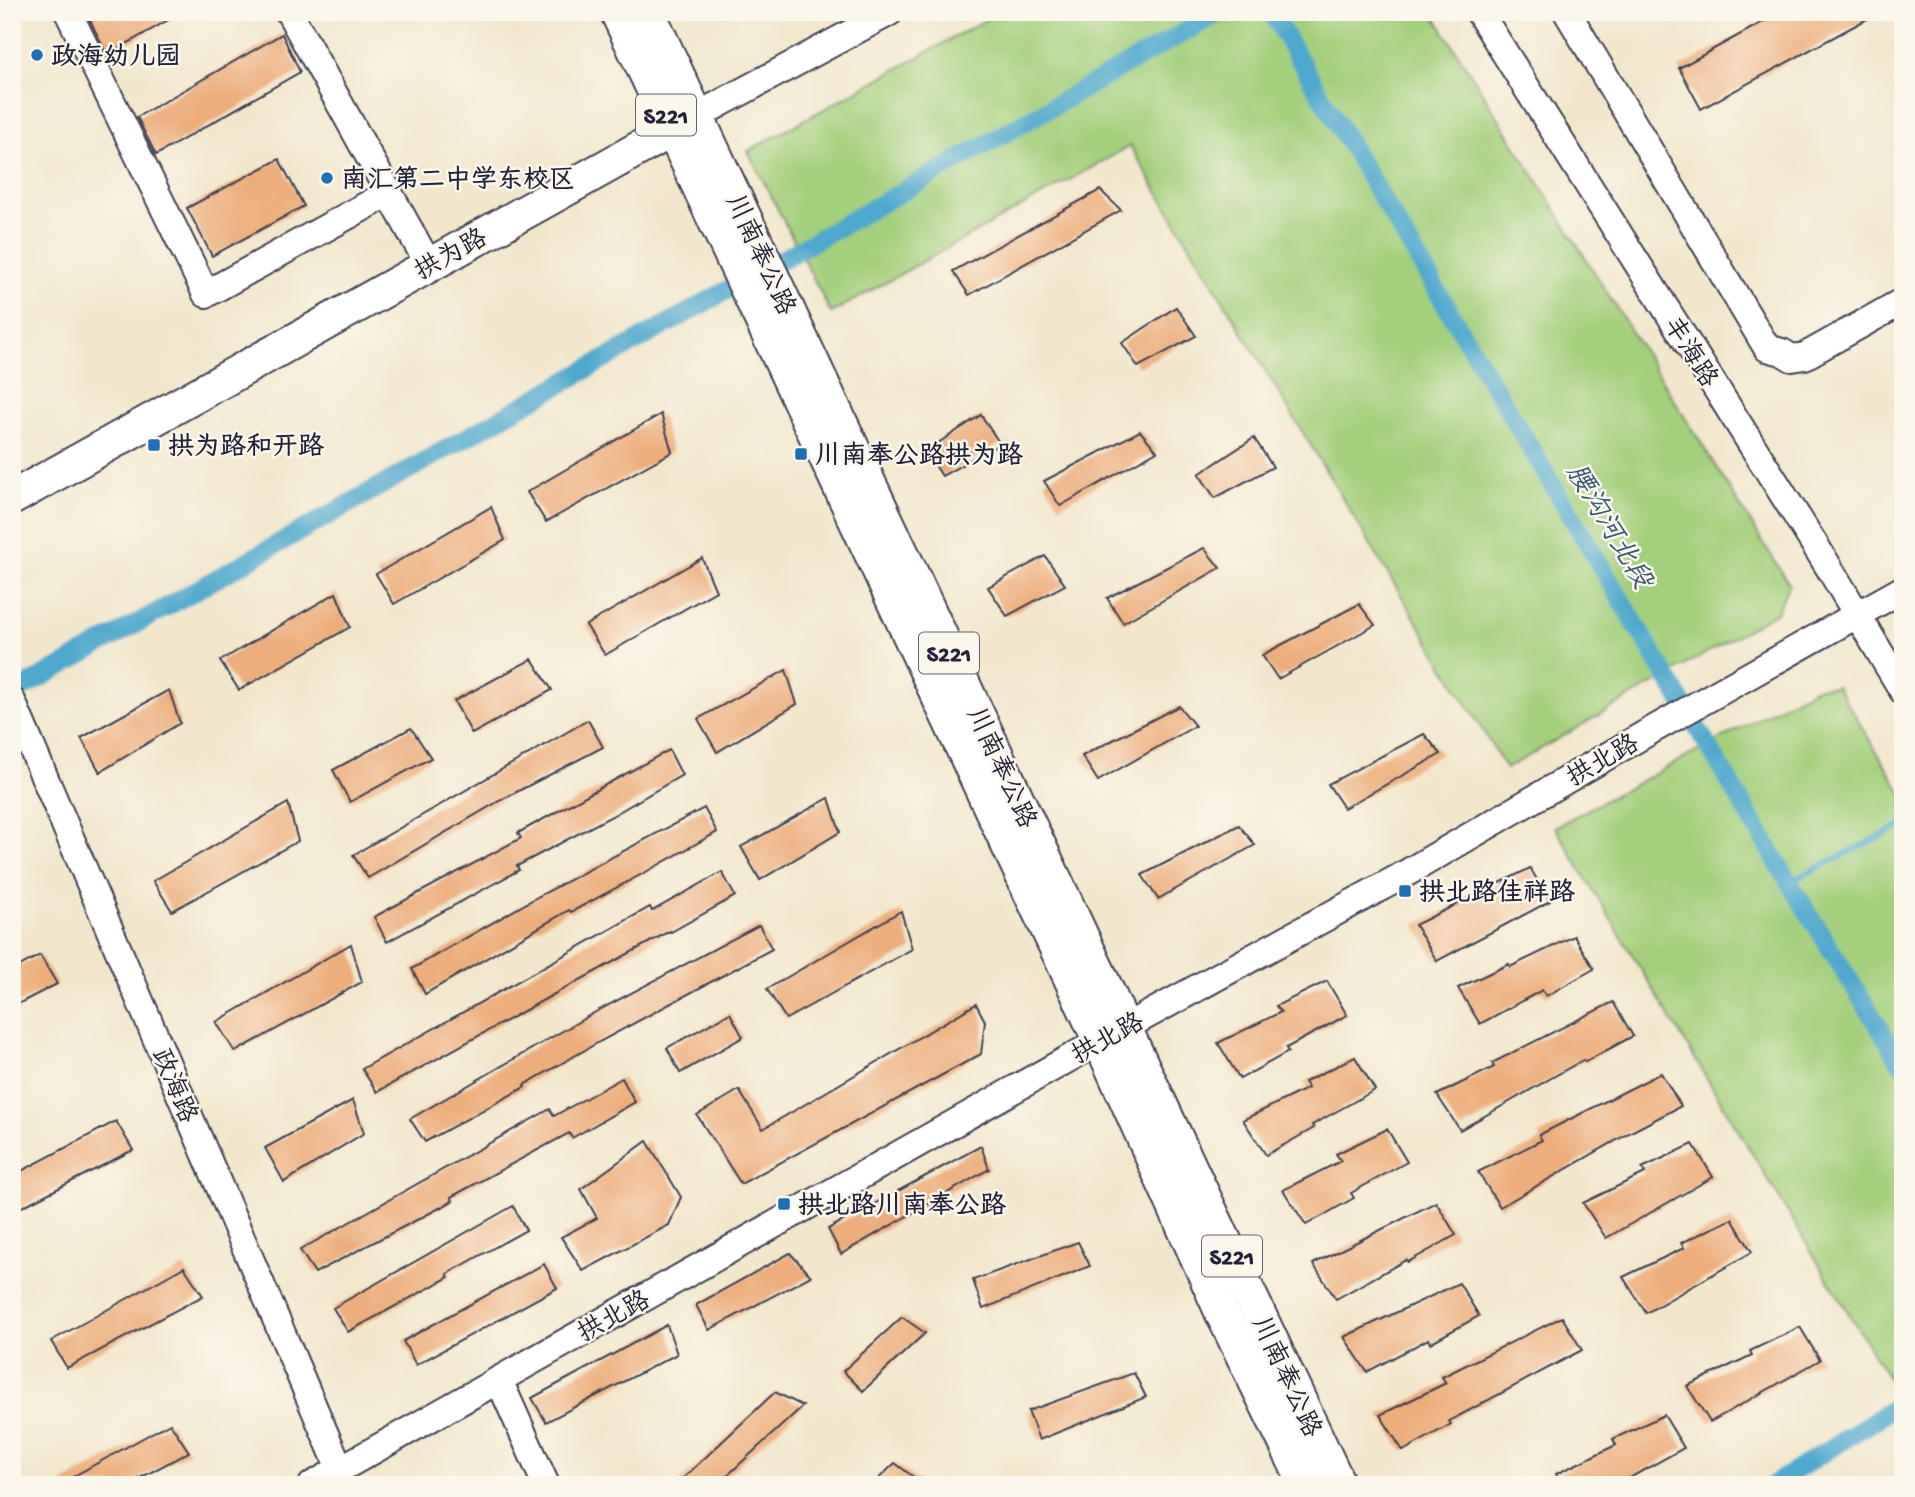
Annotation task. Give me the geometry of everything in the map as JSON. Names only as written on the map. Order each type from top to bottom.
[{"type":"main road","name":"川南奉公路","points":[[617,12],[685,123],[1112,1034],[1339,1485]]},
{"type":"main road","name":"川南奉公路","points":[[649,12],[685,123]]},
{"type":"main road","name":"拱为路","points":[[12,498],[685,123]]},
{"type":"main road","name":"川南奉公路","points":[[1112,1034],[1223,1315],[1306,1485]]},
{"type":"street","points":[[68,12],[206,294],[389,193]]},
{"type":"street","points":[[289,12],[429,265]]},
{"type":"street","name":"拱为路","points":[[685,123],[890,12]]},
{"type":"street","name":"丰海路","points":[[1479,12],[1903,691]]},
{"type":"street","points":[[1567,12],[1767,348],[1792,358],[1805,356],[1903,301]]},
{"type":"street","name":"拱北路","points":[[312,1485],[1112,1034],[1398,878],[1903,589]]},
{"type":"street","name":"政海路","points":[[12,701],[341,1469]]},
{"type":"street","points":[[499,1380],[546,1485]]},
{"type":"green space","points":[[1000,12],[1432,12],[1789,584],[1777,612],[1506,769],[1130,146],[831,313],[748,151]]},
{"type":"green space","points":[[1837,686],[1903,795],[1903,1403],[1555,827],[1818,687]]},
{"type":"building","points":[[86,12],[182,12],[107,55]]},
{"type":"building","points":[[1781,12],[1880,12],[1701,109],[1679,68]]},
{"type":"building","points":[[282,34],[300,72],[156,155],[137,117]]},
{"type":"building","points":[[279,159],[304,206],[212,256],[187,208]]},
{"type":"building","points":[[1100,190],[1121,210],[969,295],[953,271]]},
{"type":"building","points":[[1176,307],[1196,336],[1138,367],[1122,343]]},
{"type":"building","points":[[661,414],[672,452],[546,522],[527,492]]},
{"type":"building","points":[[981,415],[1000,444],[942,476],[926,451]]},
{"type":"building","points":[[1140,431],[1157,451],[1060,506],[1044,481]]},
{"type":"building","points":[[1254,438],[1273,467],[1215,498],[1199,474]]},
{"type":"building","points":[[491,507],[505,540],[394,604],[376,574]]},
{"type":"building","points":[[1204,548],[1220,568],[1123,623],[1107,598]]},
{"type":"building","points":[[1045,556],[1065,585],[1007,616],[988,587]]},
{"type":"building","points":[[702,558],[716,591],[605,655],[586,625]]},
{"type":"building","points":[[336,593],[350,627],[239,690],[220,661]]},
{"type":"building","points":[[1359,604],[1375,625],[1278,679],[1262,655]]},
{"type":"building","points":[[532,659],[552,690],[472,734],[454,701]]},
{"type":"building","points":[[786,670],[797,704],[717,752],[698,719]]},
{"type":"building","points":[[169,690],[180,723],[100,772],[81,738]]},
{"type":"building","points":[[1179,706],[1195,726],[1098,781],[1082,756]]},
{"type":"building","points":[[588,720],[603,747],[501,800],[368,878],[353,855]]},
{"type":"building","points":[[411,728],[431,758],[350,802],[333,770]]},
{"type":"building","points":[[1424,734],[1441,754],[1344,808],[1328,784]]},
{"type":"building","points":[[669,750],[682,775],[517,866],[519,870],[387,942],[374,917],[521,838],[518,833]]},
{"type":"building","points":[[829,798],[840,832],[760,880],[741,847]]},
{"type":"building","points":[[288,803],[298,841],[172,911],[153,881]]},
{"type":"building","points":[[704,808],[717,832],[571,912],[569,910],[425,994],[412,969],[539,896]]},
{"type":"building","points":[[1239,825],[1255,845],[1158,899],[1142,875]]},
{"type":"building","points":[[1530,868],[1550,901],[1437,961],[1415,925]]},
{"type":"building","points":[[722,872],[735,896],[671,932],[377,1092],[362,1069],[650,907],[652,911]]},
{"type":"building","points":[[901,911],[912,949],[786,1019],[767,989]]},
{"type":"building","points":[[759,925],[772,949],[599,1042],[524,1085],[525,1087],[425,1142],[410,1119],[599,1010]]},
{"type":"building","points":[[1574,936],[1594,969],[1546,996],[1542,990],[1480,1024],[1458,988],[1509,964],[1510,967]]},
{"type":"building","points":[[351,944],[362,982],[235,1052],[216,1022]]},
{"type":"building","points":[[40,955],[57,984],[12,1007],[12,970]]},
{"type":"building","points":[[1327,981],[1347,1015],[1286,1048],[1288,1052],[1240,1079],[1218,1043],[1281,1012],[1276,1006]]},
{"type":"building","points":[[1613,1002],[1633,1036],[1585,1062],[1583,1060],[1460,1130],[1437,1095],[1494,1067],[1492,1063]]},
{"type":"building","points":[[976,1004],[985,1021],[981,1054],[741,1184],[697,1115],[739,1090],[763,1129]]},
{"type":"building","points":[[730,1013],[743,1037],[680,1073],[667,1048]]},
{"type":"building","points":[[1355,1057],[1375,1090],[1312,1125],[1314,1128],[1266,1155],[1243,1120],[1308,1088],[1304,1082]]},
{"type":"building","points":[[1661,1073],[1681,1106],[1500,1207],[1478,1172],[1542,1140],[1539,1135]]},
{"type":"building","points":[[622,1078],[635,1102],[572,1138],[569,1133],[451,1197],[453,1201],[315,1273],[300,1250],[550,1109],[554,1116]]},
{"type":"building","points":[[353,1100],[364,1133],[284,1182],[265,1148]]},
{"type":"building","points":[[116,1121],[133,1150],[12,1212],[12,1176]]},
{"type":"building","points":[[1387,1129],[1407,1162],[1351,1193],[1354,1198],[1306,1225],[1283,1190],[1341,1161],[1336,1154]]},
{"type":"building","points":[[647,1141],[681,1197],[669,1225],[583,1271],[561,1237],[597,1218],[581,1189]]},
{"type":"building","points":[[1693,1144],[1713,1177],[1606,1238],[1583,1203],[1645,1173],[1642,1168]]},
{"type":"building","points":[[981,1146],[989,1169],[841,1254],[828,1229]]},
{"type":"building","points":[[1436,1202],[1456,1235],[1336,1299],[1313,1264]]},
{"type":"building","points":[[513,1206],[526,1230],[447,1274],[449,1277],[348,1332],[333,1308]]},
{"type":"building","points":[[1732,1219],[1752,1252],[1646,1313],[1623,1277],[1684,1248],[1681,1243]]},
{"type":"building","points":[[1078,1242],[1090,1266],[983,1309],[973,1280]]},
{"type":"building","points":[[790,1253],[811,1276],[709,1330],[696,1305]]},
{"type":"building","points":[[544,1264],[557,1288],[416,1365],[403,1341]]},
{"type":"building","points":[[184,1267],[203,1296],[67,1368],[51,1341]]},
{"type":"building","points":[[1459,1283],[1479,1316],[1430,1343],[1428,1339],[1367,1372],[1344,1337]]},
{"type":"building","points":[[902,1317],[925,1333],[863,1391],[843,1371]]},
{"type":"building","points":[[1562,1317],[1582,1350],[1449,1421],[1451,1424],[1403,1451],[1380,1415],[1446,1383],[1442,1377]]},
{"type":"building","points":[[667,1325],[677,1354],[546,1422],[532,1398]]},
{"type":"building","points":[[1800,1327],[1820,1360],[1710,1422],[1687,1386],[1752,1355],[1750,1351]]},
{"type":"building","points":[[1134,1373],[1146,1397],[1039,1440],[1028,1411]]},
{"type":"building","points":[[775,1392],[803,1406],[717,1485],[676,1485]]},
{"type":"building","points":[[1664,1415],[1684,1448],[1617,1485],[1562,1485],[1556,1474],[1616,1445],[1613,1439]]},
{"type":"building","points":[[170,1423],[189,1452],[127,1485],[58,1485]]},
{"type":"building","points":[[895,1463],[924,1485],[872,1485]]},
{"type":"waterway","points":[[12,694],[1220,12]]},
{"type":"waterway","name":"腰沟河北段","points":[[1271,12],[1789,882],[1903,1066]]},
{"type":"waterway","points":[[1789,882],[1903,825]]},
{"type":"waterway","points":[[1773,1485],[1903,1402]]},
{"type":"place","name":"政海幼儿园","points":[[37,55]]},
{"type":"place","name":"南汇第二中学东校区","points":[[327,178]]},
{"type":"place","name":"拱为路和开路","points":[[154,445]]},
{"type":"place","name":"川南奉公路拱为路","points":[[801,454]]},
{"type":"place","name":"拱北路佳祥路","points":[[1405,891]]},
{"type":"place","name":"拱北路川南奉公路","points":[[784,1204]]}]
